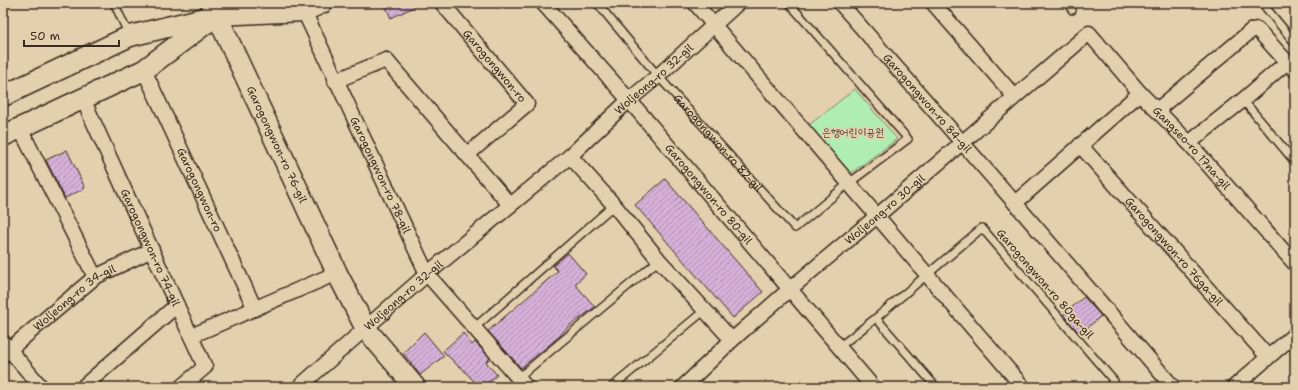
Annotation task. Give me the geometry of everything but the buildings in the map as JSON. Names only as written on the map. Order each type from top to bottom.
[{"type":"main road","points":[[6,93],[130,36],[220,7],[304,11],[322,3]]},
{"type":"main road","points":[[12,132],[144,70],[220,7]]},
{"type":"main road","name":"Garogongwon-ro 76-gil","points":[[220,7],[337,273],[366,329],[415,387]]},
{"type":"main road","points":[[130,36],[161,33],[167,40],[167,45],[163,52],[144,70]]},
{"type":"street","name":"Garogongwon-ro","points":[[442,3],[527,104],[467,155]]},
{"type":"street","name":"Garogongwon-ro 80-gil","points":[[543,3],[629,100],[873,387]]},
{"type":"street","points":[[695,3],[1023,387]]},
{"type":"street","name":"Woljeong-ro 32-gil","points":[[303,386],[427,274],[570,156],[629,100],[658,76],[738,3]]},
{"type":"street","name":"Garogongwon-ro 84-gil","points":[[840,3],[1015,203],[1172,387]]},
{"type":"street","points":[[933,3],[1014,96]]},
{"type":"street","name":"Garogongwon-ro 78-gil","points":[[304,11],[427,274],[522,382]]},
{"type":"street","points":[[1156,110],[1252,30],[1257,29],[1291,66],[1243,100],[1189,143]]},
{"type":"street","name":"Woljeong-ro 30-gil","points":[[683,387],[732,340],[790,289],[1089,33]]},
{"type":"street","name":"Gangseo-ro 17na-gil","points":[[1089,33],[1140,93],[1189,143],[1295,264]]},
{"type":"street","points":[[335,80],[386,60],[510,205]]},
{"type":"street","name":"Garogongwon-ro","points":[[144,70],[254,309]]},
{"type":"street","points":[[1015,203],[1140,93]]},
{"type":"street","name":"Garogongwon-ro 74-gil","points":[[83,99],[205,367],[181,387]]},
{"type":"street","points":[[12,132],[95,277]]},
{"type":"street","name":"Garogongwon-ro 76ga-gil","points":[[1080,145],[1268,357]]},
{"type":"street","points":[[570,156],[614,205],[659,260],[732,340]]},
{"type":"street","name":"Woljeong-ro 34-gil","points":[[5,349],[95,277],[152,250]]},
{"type":"street","points":[[191,336],[337,273]]},
{"type":"street","points":[[83,387],[177,304]]},
{"type":"street","points":[[1234,387],[1295,334]]},
{"type":"street","points":[[5,349],[42,387]]},
{"type":"lane","points":[[114,3],[130,36]]},
{"type":"lane","name":"Garogongwon-ro 82-gil","points":[[597,3],[658,76],[795,228],[849,183],[908,139],[789,3]]},
{"type":"lane","points":[[1262,3],[1295,42]]},
{"type":"lane","points":[[1243,100],[1295,162]]},
{"type":"lane","points":[[474,328],[614,205]]},
{"type":"lane","name":"Garogongwon-ro 80ga-gil","points":[[839,347],[876,318],[982,228],[1114,382],[1108,387]]},
{"type":"lane","name":"Garogongwon-ro 78-gil","points":[[522,382],[659,260]]},
{"type":"lane","points":[[612,387],[705,310]]},
{"type":"lane","points":[[876,318],[936,387]]},
{"type":"green space","name":"은행어린이공원","points":[[855,89],[897,139],[851,173],[809,125]]}]
